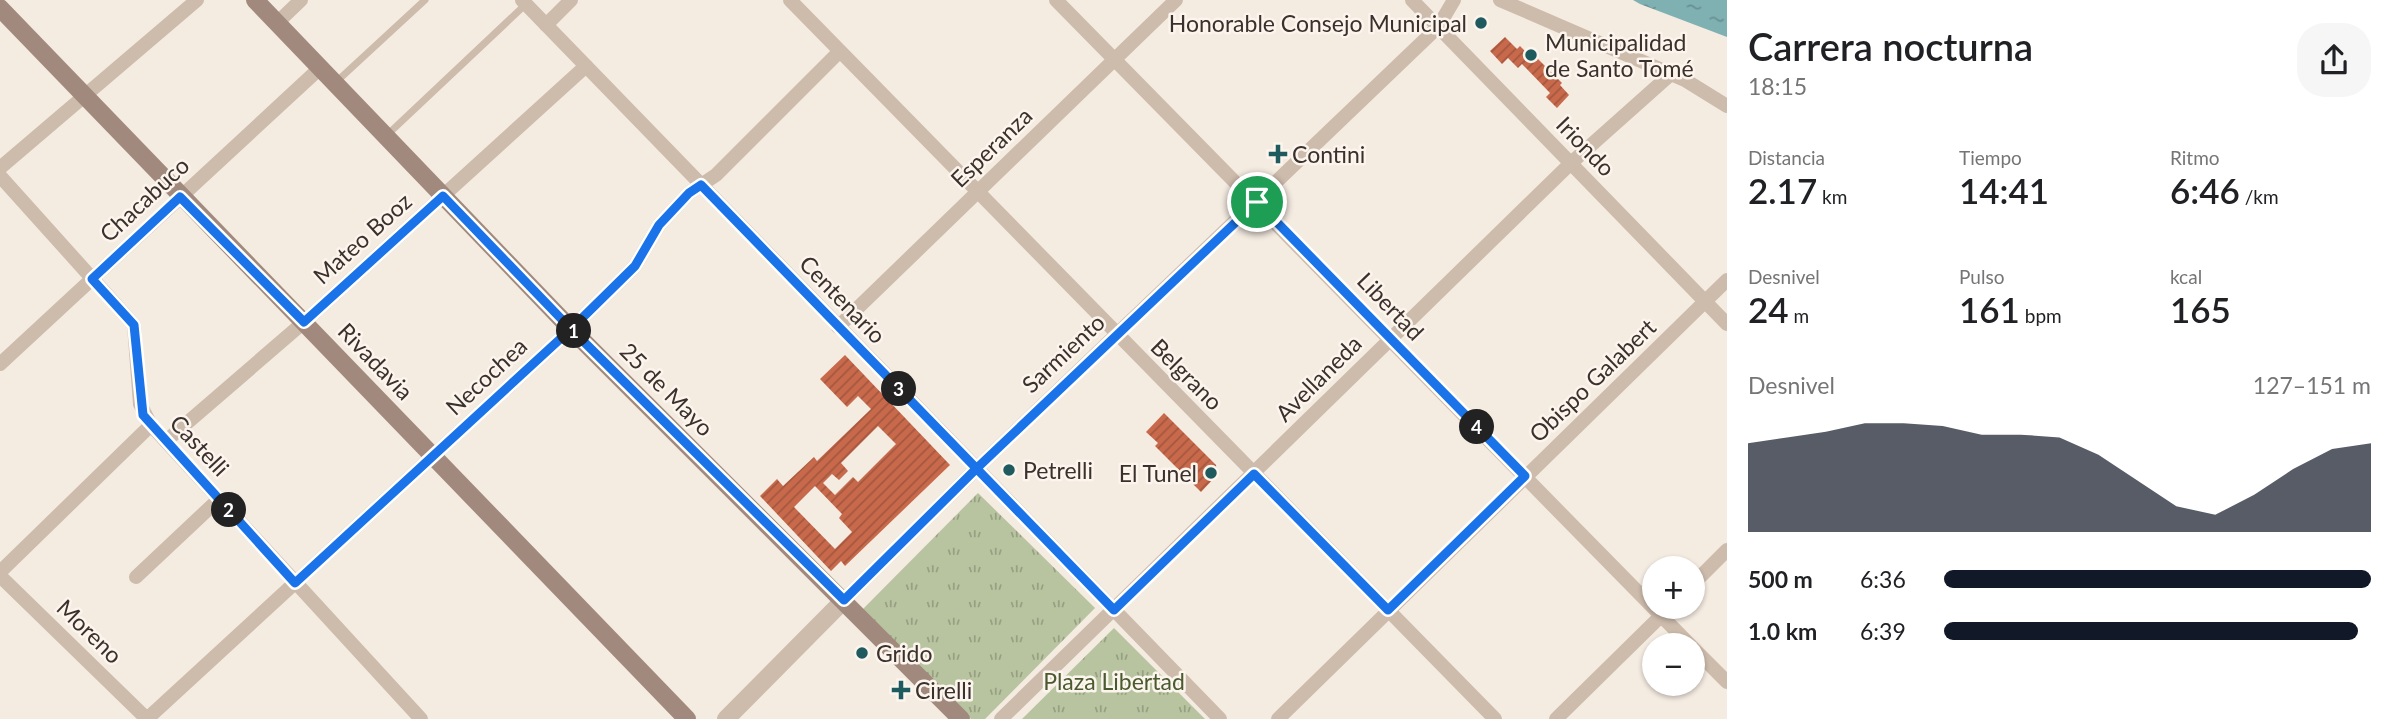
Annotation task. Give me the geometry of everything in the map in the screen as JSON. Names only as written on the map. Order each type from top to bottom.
[{"type":"main road","name":"25 de Mayo","points":[[255,0],[571,329],[961,719]]},
{"type":"main road","name":"Rivadavia","points":[[0,8],[687,719]]},
{"type":"street","points":[[0,168],[197,0]]},
{"type":"street","points":[[277,23],[301,0]]},
{"type":"street","points":[[546,25],[571,0]]},
{"type":"street","name":"Belgrano","points":[[790,0],[976,193],[1495,719]]},
{"type":"street","name":"Libertad","points":[[1056,0],[1525,476],[1642,588]]},
{"type":"street","name":"Esperanza","points":[[838,327],[1176,0]]},
{"type":"street","name":"Iriondo","points":[[1412,0],[1727,324]]},
{"type":"street","name":"Sarmiento","points":[[726,719],[976,469],[1438,27],[1454,0]]},
{"type":"street","points":[[1500,0],[1672,74],[1727,106]]},
{"type":"street","name":"Centenario","points":[[524,2],[1220,719]]},
{"type":"street","name":"Necochea","points":[[147,719],[571,329],[635,266],[659,225],[689,193],[716,175],[839,52]]},
{"type":"street","name":"Mateo Booz","points":[[166,442],[304,322],[586,66]]},
{"type":"street","name":"Chacabuco","points":[[0,364],[320,68]]},
{"type":"street","name":"Avellaneda","points":[[1001,719],[1570,163],[1672,74]]},
{"type":"street","name":"Castelli","points":[[0,176],[134,325],[143,415],[421,719]]},
{"type":"street","name":"Obispo Galabert","points":[[1278,719],[1727,280]]},
{"type":"street","points":[[0,574],[151,425]]},
{"type":"street","points":[[136,577],[219,499]]},
{"type":"street","points":[[1705,572],[1727,550]]},
{"type":"street","name":"Moreno","points":[[0,574],[147,719]]},
{"type":"street","points":[[1556,719],[1658,619]]},
{"type":"street","name":"Libertad","points":[[1705,659],[1727,682]]},
{"type":"lane","points":[[335,83],[425,0]]},
{"type":"lane","points":[[386,136],[524,2]]},
{"type":"green space","points":[[978,493],[1095,608],[985,719],[971,719],[862,610]]},
{"type":"green space","name":"Plaza Libertad","points":[[1114,628],[1205,719],[1022,719]]},
{"type":"water","points":[[1633,0],[1727,0],[1727,37],[1640,4]]},
{"type":"building","points":[[1505,37],[1517,49],[1520,46],[1533,59],[1536,57],[1562,83],[1560,85],[1569,95],[1557,108],[1546,97],[1550,93],[1522,64],[1518,68],[1508,58],[1502,64],[1490,51]]},
{"type":"building","points":[[845,355],[950,465],[845,566],[841,561],[831,571],[760,496],[777,479],[783,486],[814,457],[817,461],[871,409],[858,396],[847,407],[820,379]],"holes":[[[878,426],[896,444],[858,482],[853,477],[835,495],[823,483],[832,474],[839,480],[848,471],[841,463]],[[815,486],[842,514],[839,518],[852,532],[835,549],[794,507]]]},
{"type":"building","points":[[1164,413],[1216,465],[1217,475],[1201,492],[1155,446],[1158,443],[1146,432]]},
{"type":"place","name":"Honorable Consejo Municipal","points":[[1481,23]]},
{"type":"place","name":"Municipalidad de Santo Tomé","points":[[1531,55]]},
{"type":"place","name":"Contini","points":[[1278,154]]},
{"type":"place","name":"Petrelli","points":[[1009,470]]},
{"type":"place","name":"El Tunel","points":[[1211,473]]},
{"type":"place","name":"Grido","points":[[862,653]]},
{"type":"place","name":"Cirelli","points":[[901,690]]},
{"type":"route","points":[[1257,202],[976,469],[844,600],[571,329],[443,196],[304,322],[180,197],[92,279],[134,325],[143,415],[295,583],[571,329],[635,266],[659,225],[689,193],[701,185],[907,398],[976,469],[1114,610],[1254,474],[1388,610],[1525,476],[1257,202]]}]
